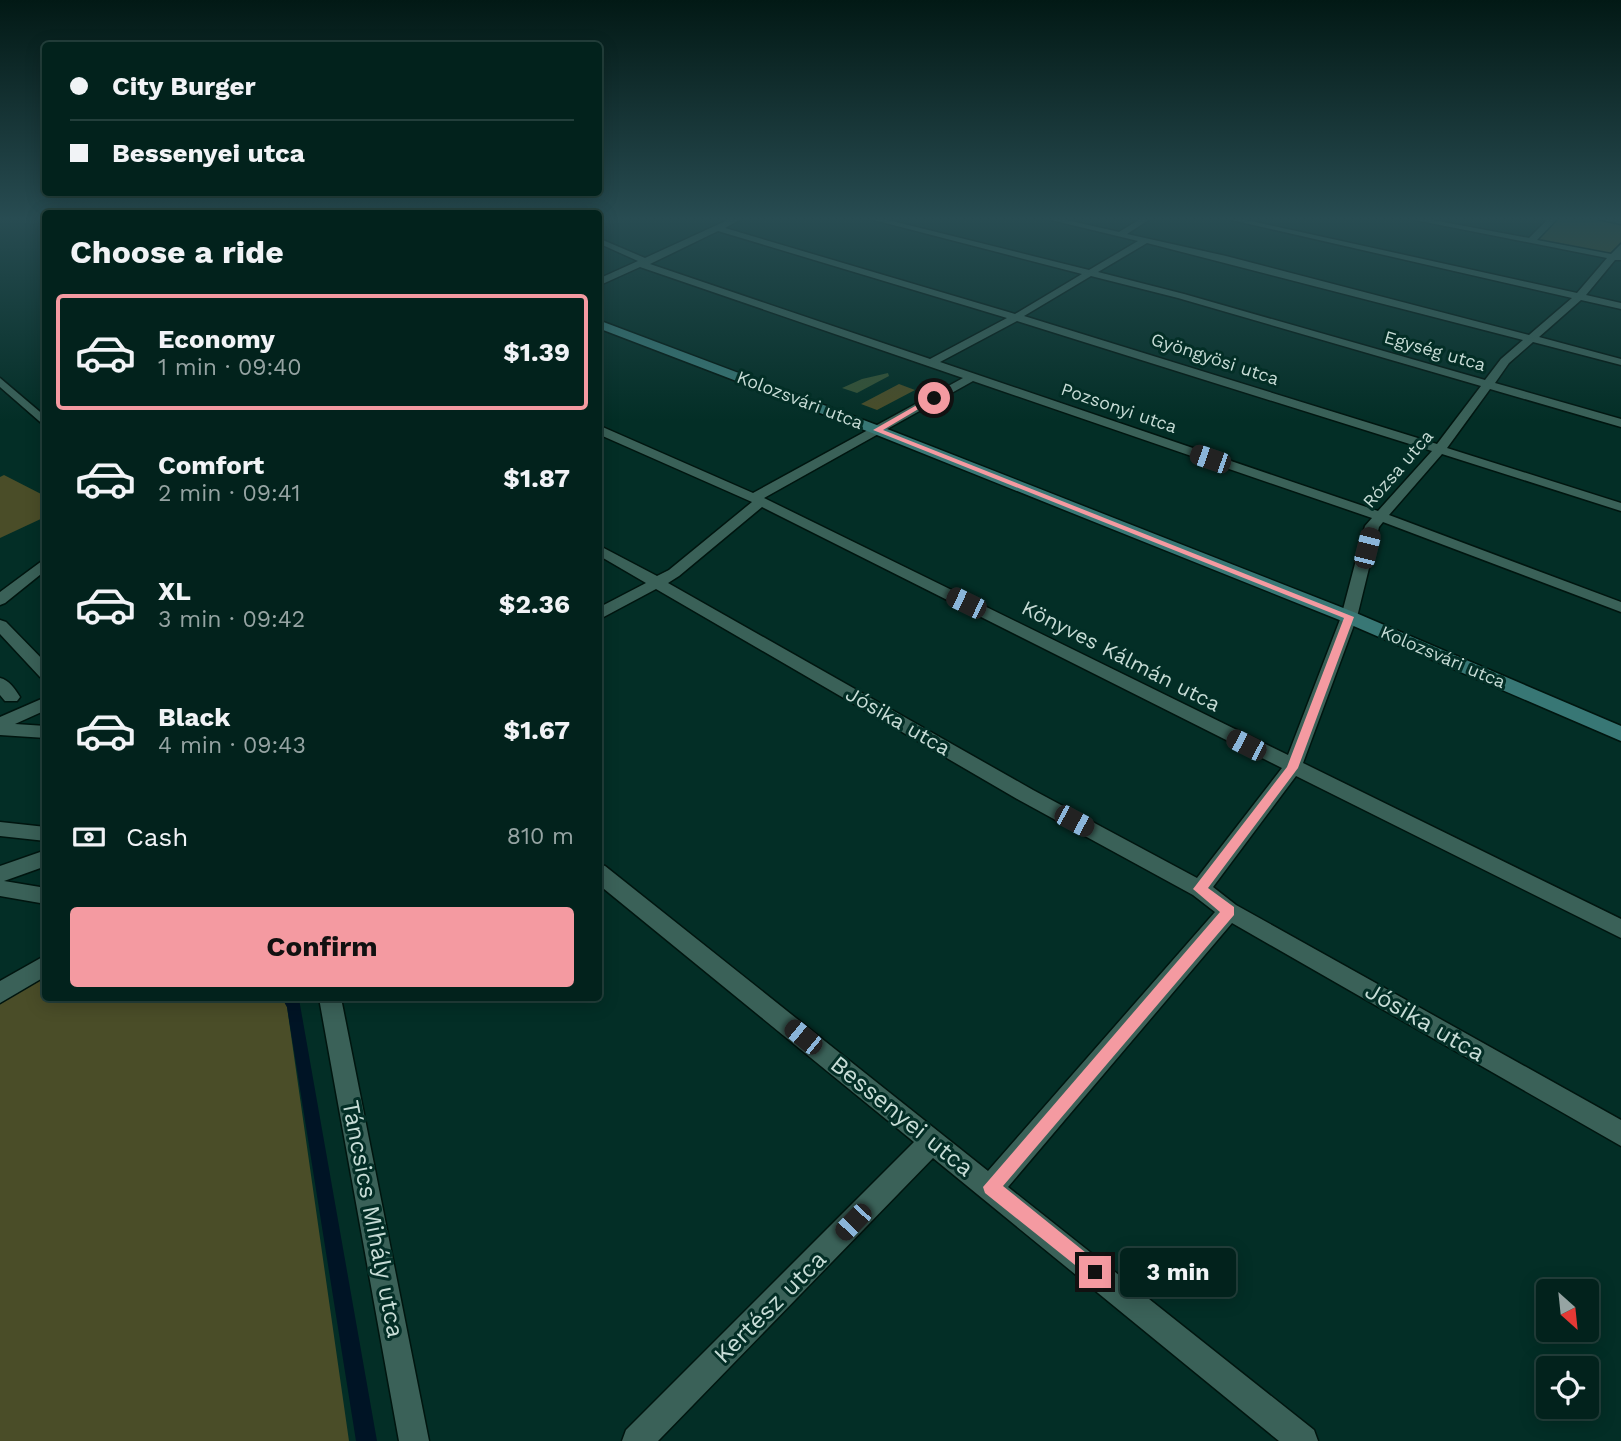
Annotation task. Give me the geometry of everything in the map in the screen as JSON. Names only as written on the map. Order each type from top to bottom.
[{"type":"street","name":"Pozsonyi utca","points":[[711,286],[1379,516],[1621,607]]},
{"type":"street","name":"Gyöngyösi utca","points":[[916,286],[1018,316],[1621,507]]},
{"type":"street","points":[[931,363],[1067,286]]},
{"type":"street","name":"Egység utca","points":[[1140,286],[1621,423]]},
{"type":"street","points":[[1328,286],[1621,362]]},
{"type":"street","points":[[1531,286],[1621,306]]},
{"type":"street","name":"Rózsa utca","points":[[1292,768],[1349,617],[1372,526],[1440,449],[1506,361],[1589,286]]},
{"type":"street","name":"Kolozsvári utca","points":[[602,326],[877,430],[1349,617],[1621,734]]},
{"type":"street","points":[[602,613],[674,573],[757,500],[972,377]]},
{"type":"street","points":[[0,381],[42,420]]},
{"type":"street","name":"Könyves Kálmán utca","points":[[602,431],[757,500],[1292,768],[1621,929]]},
{"type":"street","name":"Jósika utca","points":[[602,551],[1026,795],[1200,889]]},
{"type":"street","points":[[0,600],[42,565]]},
{"type":"street","points":[[0,625],[42,669]]},
{"type":"street","points":[[0,683],[11,697]]},
{"type":"street","points":[[0,726],[42,705]]},
{"type":"street","points":[[0,726],[42,731]]},
{"type":"street","points":[[991,1187],[1229,911],[1200,889],[1292,768]]},
{"type":"street","points":[[0,829],[42,834]]},
{"type":"street","points":[[4,880],[42,860]]},
{"type":"street","name":"Bessenyei utca","points":[[602,875],[1303,1441]]},
{"type":"street","points":[[4,880],[42,894]]},
{"type":"street","name":"Jósika utca","points":[[1229,911],[1621,1134]]},
{"type":"street","points":[[0,993],[42,967]]},
{"type":"street","name":"Táncsics Mihály utca","points":[[331,1001],[414,1441]]},
{"type":"street","name":"Kertész utca","points":[[638,1441],[932,1142]]},
{"type":"green space","points":[[899,384],[915,390],[877,410],[861,404]]},
{"type":"green space","points":[[4,475],[42,494],[42,518],[0,538],[0,477]]},
{"type":"green space","points":[[42,975],[42,1001],[284,1001],[287,1007],[349,1441],[0,1441],[0,1002]]},
{"type":"water","points":[[284,1001],[299,1001],[377,1441],[356,1441],[287,1007]]},
{"type":"building","points":[[888,373],[889,376],[857,393],[842,388],[862,379]]},
{"type":"route","points":[[934,398],[877,430],[1349,617],[1292,768],[1200,889],[1229,911],[991,1187],[1095,1272]]}]
